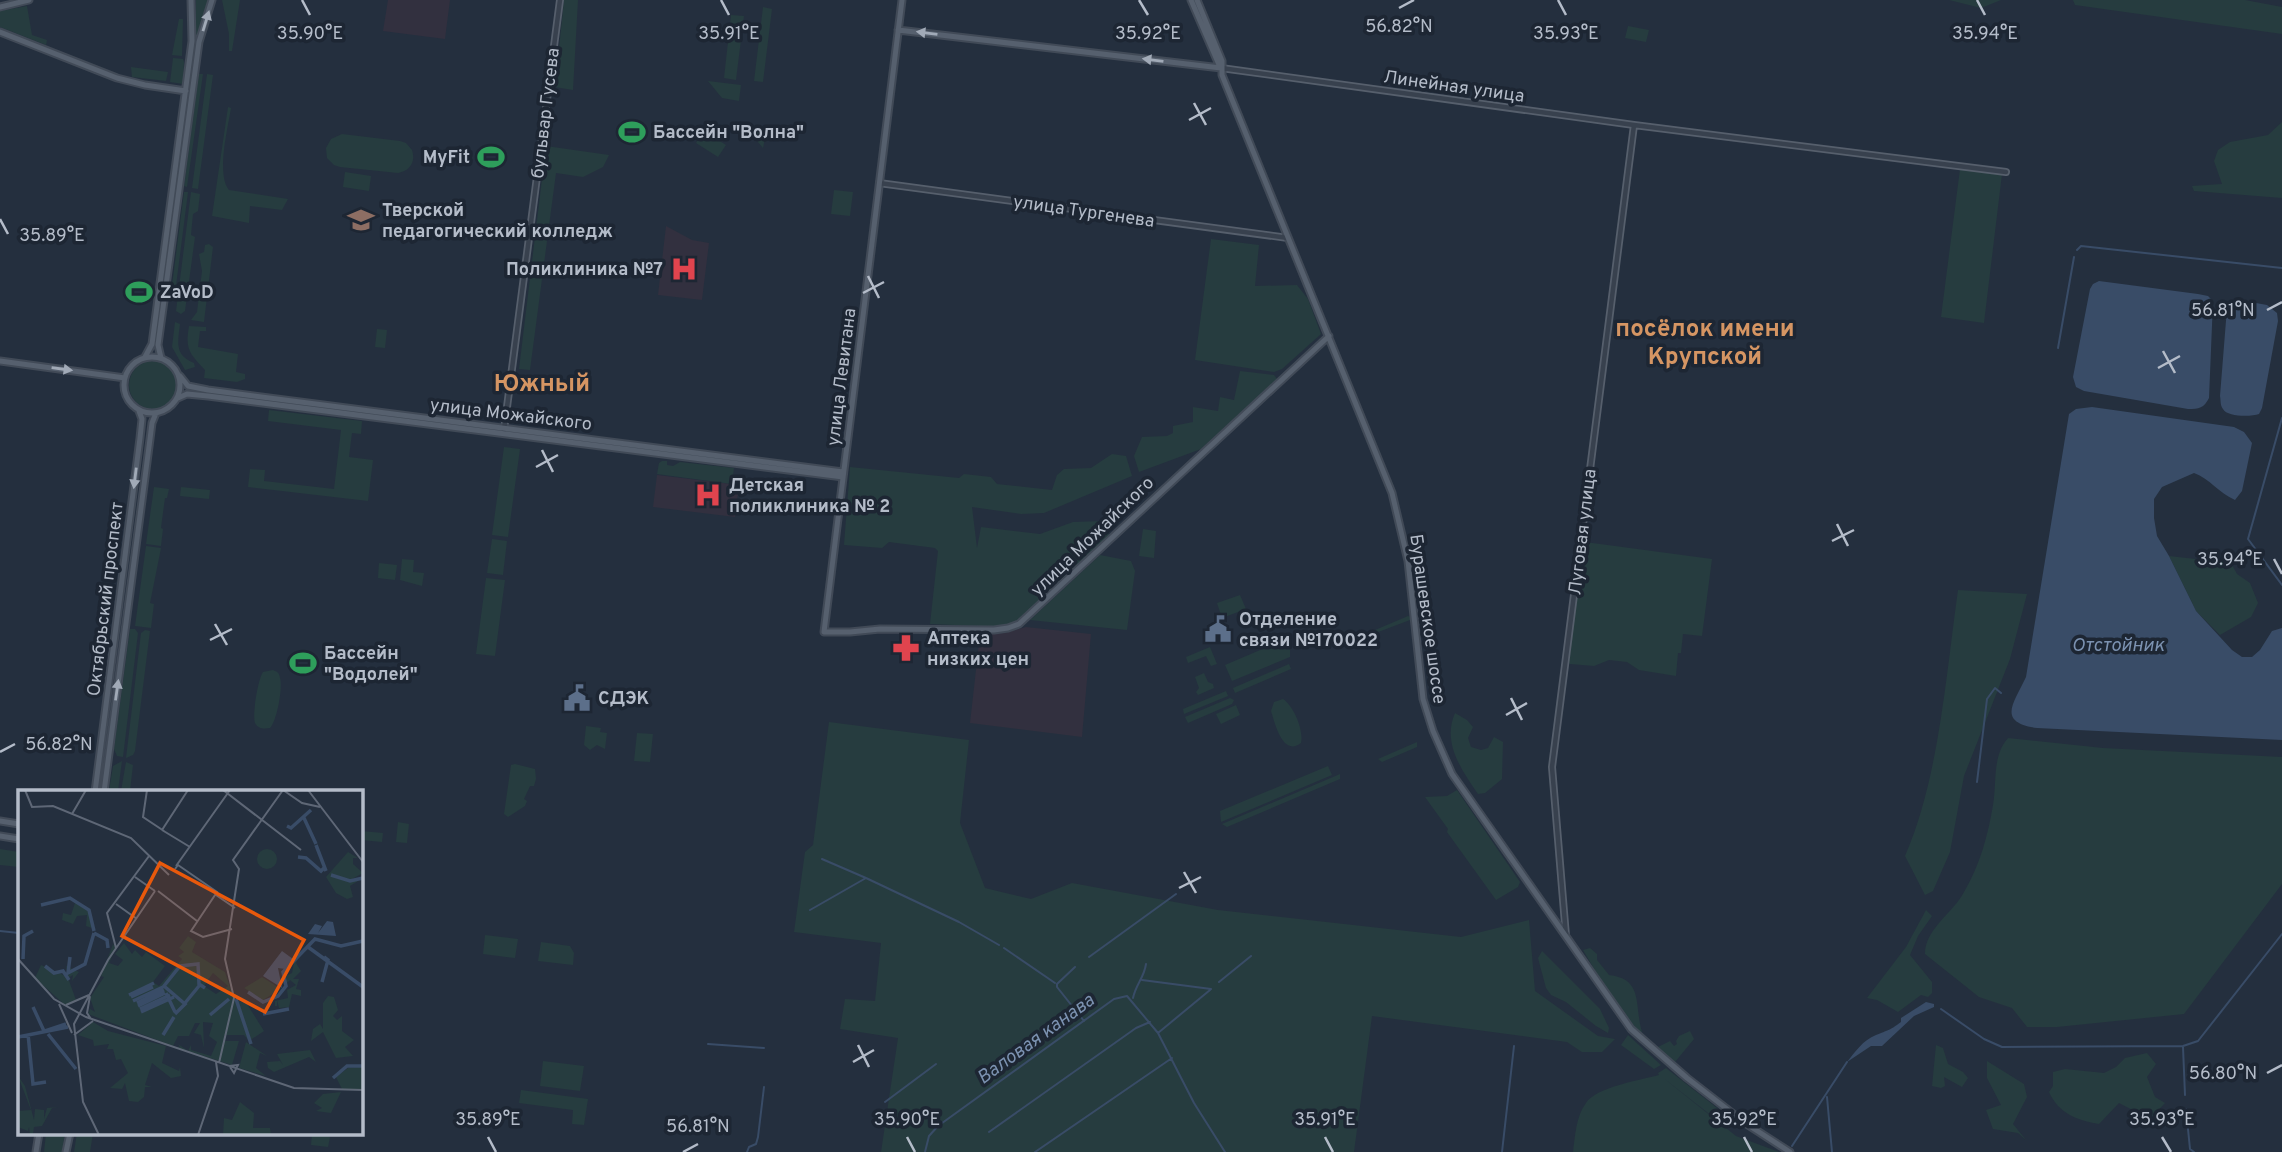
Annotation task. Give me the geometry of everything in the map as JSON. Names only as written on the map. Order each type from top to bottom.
[{"type":"main road","points":[[0,7],[29,0]]},
{"type":"main road","points":[[145,357],[161,358],[171,364],[180,376],[178,398],[168,409],[156,413],[139,411],[126,396],[125,379],[133,364],[145,357],[152,344],[192,41],[191,0]]},
{"type":"main road","points":[[161,358],[158,345],[193,91],[200,42],[212,0]]},
{"type":"main road","name":"улица Левитана","points":[[824,632],[902,0]]},
{"type":"main road","name":"Бурашевское шоссе","points":[[1191,0],[1221,68],[1392,493],[1409,569],[1423,699],[1452,774],[1566,940],[1643,1042],[1745,1122],[1790,1152]]},
{"type":"main road","name":"Бурашевское шоссе","points":[[1197,0],[1222,61],[1221,68]]},
{"type":"main road","name":"Линейная улица","points":[[898,30],[1221,68]]},
{"type":"main road","points":[[0,32],[117,78],[193,91]]},
{"type":"main road","name":"улица Можайского","points":[[824,632],[884,628],[994,630],[1019,624],[1329,336]]},
{"type":"main road","points":[[0,361],[125,379]]},
{"type":"main road","name":"улица Можайского","points":[[180,376],[186,385],[192,387],[810,473],[843,475]]},
{"type":"main road","name":"улица Можайского","points":[[178,398],[185,394],[199,395],[843,475]]},
{"type":"main road","name":"Октябрьский проспект","points":[[94,790],[141,438],[142,420],[139,411]]},
{"type":"main road","name":"Октябрьский проспект","points":[[104,790],[152,423],[156,413]]},
{"type":"main road","name":"улица Можайского","points":[[810,473],[833,480],[841,490]]},
{"type":"main road","points":[[0,821],[18,824]]},
{"type":"main road","points":[[0,836],[18,839]]},
{"type":"main road","points":[[37,1152],[40,1134]]},
{"type":"main road","points":[[66,1152],[70,1134]]},
{"type":"street","name":"бульвар Гусева","points":[[504,431],[560,0]]},
{"type":"street","name":"Линейная улица","points":[[1221,68],[1634,125],[2007,172]]},
{"type":"street","name":"Луговая улица","points":[[1566,940],[1552,767],[1634,125]]},
{"type":"street","name":"улица Тургенева","points":[[879,183],[1289,238]]},
{"type":"shaded area","points":[[388,0],[450,0],[445,39],[383,31]]},
{"type":"shaded area","name":"Поликлиника №7","points":[[666,226],[692,240],[709,243],[702,300],[658,295]]},
{"type":"shaded area","points":[[657,475],[739,485],[735,517],[653,507]]},
{"type":"shaded area","points":[[1026,627],[1091,634],[1082,737],[970,723],[980,634],[1005,633]]},
{"type":"green space","points":[[196,0],[208,0],[196,41]]},
{"type":"green space","points":[[222,0],[240,0],[232,51],[229,51],[229,34]]},
{"type":"green space","points":[[564,0],[578,0],[573,90],[555,87]]},
{"type":"green space","points":[[1949,0],[2001,0],[1981,8]]},
{"type":"green space","points":[[2073,0],[2245,0],[2282,7],[2282,34],[2075,5]]},
{"type":"green space","points":[[27,6],[32,35],[47,40],[46,45],[0,27],[0,11]]},
{"type":"green space","points":[[763,7],[772,9],[763,82],[754,81]]},
{"type":"green space","points":[[731,15],[744,16],[736,80],[724,78]]},
{"type":"green space","points":[[179,19],[183,19],[182,56],[172,55]]},
{"type":"green space","points":[[1628,26],[1649,30],[1646,42],[1625,38]]},
{"type":"green space","points":[[173,58],[183,59],[183,84],[170,82]]},
{"type":"green space","points":[[131,67],[168,72],[166,81],[132,77]]},
{"type":"green space","points":[[199,74],[203,74],[187,187],[184,186]]},
{"type":"green space","points":[[207,74],[213,75],[198,189],[192,188]]},
{"type":"green space","points":[[708,81],[741,85],[739,101],[722,98]]},
{"type":"green space","points":[[228,107],[231,108],[223,173],[229,190],[288,199],[282,210],[250,206],[249,223],[212,216]]},
{"type":"green space","points":[[2282,122],[2282,198],[2194,191],[2192,186],[2222,184],[2214,161],[2218,150],[2230,142],[2268,135]]},
{"type":"green space","points":[[752,125],[767,128],[763,148],[747,129]]},
{"type":"green space","points":[[704,131],[726,145],[718,157],[696,143]]},
{"type":"green space","points":[[342,134],[406,143],[413,154],[411,165],[398,173],[334,165],[327,158],[326,148],[331,139]]},
{"type":"green space","points":[[546,146],[609,155],[603,167],[583,177],[556,173],[530,370],[519,369]]},
{"type":"green space","points":[[1960,169],[2002,174],[1984,323],[1941,317]]},
{"type":"green space","points":[[345,172],[371,176],[369,191],[343,187]]},
{"type":"green space","points":[[834,190],[853,192],[850,216],[831,214]]},
{"type":"green space","points":[[184,192],[188,192],[176,286],[172,285]]},
{"type":"green space","points":[[191,192],[200,194],[198,211],[193,214],[191,235],[195,237],[185,311],[181,314],[176,311]]},
{"type":"green space","points":[[1211,239],[1259,245],[1255,286],[1297,285],[1308,299],[1321,334],[1282,369],[1274,372],[1195,360]]},
{"type":"green space","points":[[205,245],[213,247],[204,322],[191,320],[197,312],[202,271],[199,254],[204,252]]},
{"type":"green space","points":[[175,322],[180,324],[180,352],[194,363],[195,367],[185,370],[172,347]]},
{"type":"green space","points":[[189,326],[206,327],[206,331],[200,331],[198,347],[238,354],[236,372],[245,374],[245,379],[237,382],[204,378],[205,370],[188,346]]},
{"type":"green space","points":[[377,329],[387,330],[385,348],[375,347]]},
{"type":"green space","points":[[153,361],[170,368],[177,385],[170,402],[153,409],[136,402],[129,385],[136,368]]},
{"type":"green space","points":[[1240,371],[1274,375],[1277,379],[1201,449],[1139,472],[1134,456],[1142,437],[1167,436],[1173,433],[1173,426],[1193,422],[1193,407],[1218,411],[1220,397],[1234,400]]},
{"type":"green space","points":[[269,410],[362,421],[361,434],[352,433],[349,457],[373,460],[368,501],[248,487],[250,469],[265,470],[264,481],[334,489],[341,430],[268,421]]},
{"type":"green space","points":[[504,447],[520,449],[508,537],[492,535]]},
{"type":"green space","points":[[1112,454],[1126,456],[1132,476],[1044,513],[1021,514],[972,507],[977,548],[981,527],[1040,534],[1073,522],[1104,521],[1109,535],[1022,618],[1008,626],[930,624],[938,551],[935,548],[889,542],[882,548],[844,545],[850,467],[959,478],[964,474],[991,477],[997,484],[1052,490],[1057,475],[1064,469],[1091,468]]},
{"type":"green space","points":[[662,461],[673,466],[680,462],[734,468],[732,484],[657,474]]},
{"type":"green space","points":[[154,487],[169,489],[165,498],[161,546],[146,544]]},
{"type":"green space","points":[[181,487],[210,490],[209,499],[180,496]]},
{"type":"green space","points":[[1143,529],[1156,531],[1154,558],[1139,556]]},
{"type":"green space","points":[[492,539],[507,541],[503,575],[487,573]]},
{"type":"green space","points":[[1585,542],[1712,559],[1702,636],[1683,634],[1676,676],[1639,670],[1627,662],[1609,660],[1594,666],[1567,662]]},
{"type":"green space","points":[[146,546],[161,548],[150,603],[154,604],[151,628],[135,626]]},
{"type":"green space","points":[[1100,555],[1131,561],[1135,571],[1127,630],[1030,620]]},
{"type":"green space","points":[[2169,556],[2231,563],[2237,574],[2250,583],[2258,603],[2251,617],[2220,635],[2196,611]]},
{"type":"green space","points":[[402,559],[414,560],[413,572],[424,573],[422,586],[400,580]]},
{"type":"green space","points":[[379,563],[397,565],[395,580],[378,578]]},
{"type":"green space","points":[[486,578],[505,580],[495,656],[476,654]]},
{"type":"green space","points":[[1958,590],[2027,594],[2010,659],[1964,776],[1950,852],[1933,891],[1925,895],[1905,856],[1917,826],[1934,760]]},
{"type":"green space","points":[[1240,595],[1246,609],[1222,618],[1217,603]]},
{"type":"green space","points":[[1411,617],[1410,620],[1365,637],[1368,633]]},
{"type":"green space","points":[[130,629],[135,629],[138,633],[123,757],[117,756],[114,749]]},
{"type":"green space","points":[[150,631],[135,751],[126,758],[141,633]]},
{"type":"green space","points":[[1286,639],[1290,657],[1232,681],[1225,665]]},
{"type":"green space","points":[[1210,647],[1217,664],[1211,666],[1206,656],[1188,663],[1186,657]]},
{"type":"green space","points":[[1289,664],[1291,669],[1235,693],[1233,688]]},
{"type":"green space","points":[[273,670],[280,678],[279,704],[270,728],[261,728],[256,725],[254,719],[257,689],[263,672]]},
{"type":"green space","points":[[1204,673],[1214,688],[1198,695],[1196,692],[1199,688],[1195,677]]},
{"type":"green space","points":[[1226,691],[1228,696],[1184,714],[1183,709]]},
{"type":"green space","points":[[1230,698],[1234,700],[1232,704],[1188,723],[1185,717]]},
{"type":"green space","points":[[1283,699],[1291,707],[1300,726],[1301,743],[1295,746],[1289,746],[1281,737],[1271,711],[1274,702]]},
{"type":"green space","points":[[1236,705],[1240,715],[1221,724],[1216,714]]},
{"type":"green space","points":[[1455,713],[1473,727],[1468,738],[1471,747],[1481,750],[1488,748],[1494,737],[1503,742],[1502,779],[1485,793],[1478,794],[1455,755],[1451,735]]},
{"type":"green space","points":[[829,722],[969,740],[960,823],[985,888],[1031,899],[1072,883],[1218,910],[1461,937],[1529,920],[1535,991],[1598,1036],[1615,1039],[1602,1052],[1582,1052],[1567,1042],[1372,1016],[1354,1152],[881,1152],[898,1038],[840,1029],[845,999],[875,1001],[881,943],[794,932],[805,852],[813,845]]},
{"type":"green space","points":[[586,726],[601,728],[600,732],[607,733],[605,749],[597,745],[590,750],[584,745]]},
{"type":"green space","points":[[637,733],[653,734],[650,762],[634,761]]},
{"type":"green space","points":[[2008,738],[2103,748],[2282,757],[2282,884],[2184,1014],[2057,1027],[2027,1027],[2012,1008],[1979,997],[1925,954],[1926,945],[1934,929],[1959,900],[1979,861],[1991,816],[1997,761]]},
{"type":"green space","points":[[1417,742],[1417,747],[1382,762],[1378,759]]},
{"type":"green space","points":[[122,761],[118,790],[109,790],[113,766]]},
{"type":"green space","points":[[126,762],[133,765],[130,790],[121,790]]},
{"type":"green space","points":[[511,765],[535,769],[536,779],[524,799],[527,801],[525,806],[508,817],[504,814]]},
{"type":"green space","points":[[1328,766],[1332,775],[1221,822],[1220,811]]},
{"type":"green space","points":[[1340,774],[1340,779],[1227,827],[1222,824]]},
{"type":"green space","points":[[1457,790],[1520,882],[1518,887],[1496,900],[1425,797],[1447,796]]},
{"type":"green space","points":[[398,822],[409,824],[407,843],[396,842]]},
{"type":"green space","points":[[362,831],[383,833],[382,842],[362,840]]},
{"type":"green space","points":[[0,849],[18,852],[18,867],[0,865]]},
{"type":"green space","points":[[1926,910],[1932,916],[1918,936],[1910,955],[1932,982],[1932,993],[1928,997],[1921,995],[1898,1012],[1877,1000],[1867,998],[1906,947]]},
{"type":"green space","points":[[485,935],[518,939],[515,958],[483,954]]},
{"type":"green space","points":[[541,942],[570,946],[574,953],[573,965],[538,961]]},
{"type":"green space","points":[[1590,948],[1597,954],[1597,960],[1609,975],[1620,977],[1633,988],[1642,1032],[1640,1034],[1610,996],[1583,950]]},
{"type":"green space","points":[[1542,951],[1600,1009],[1609,1028],[1608,1033],[1566,1002],[1551,995],[1546,988],[1538,958]]},
{"type":"green space","points":[[1690,1031],[1694,1039],[1675,1062],[1659,1050],[1658,1047],[1670,1041],[1674,1046],[1679,1036]]},
{"type":"green space","points":[[1628,1035],[1661,1065],[1654,1069],[1621,1045]]},
{"type":"green space","points":[[1936,1045],[1943,1048],[1948,1064],[1968,1078],[1962,1087],[1944,1077],[1945,1086],[1932,1086]]},
{"type":"green space","points":[[2147,1053],[2156,1064],[2147,1077],[2155,1097],[2165,1103],[2150,1119],[2119,1103],[2099,1124],[2083,1120],[2063,1111],[2049,1092],[2053,1086],[2053,1072],[2065,1069],[2104,1073],[2125,1058]]},
{"type":"green space","points":[[543,1061],[584,1066],[580,1091],[540,1086]]},
{"type":"green space","points":[[1987,1061],[2024,1084],[2027,1097],[2013,1124],[2026,1140],[2018,1133],[1993,1129],[1986,1110],[2001,1105],[1987,1078]]},
{"type":"green space","points":[[1666,1068],[1735,1122],[1726,1127],[1662,1077],[1736,1136],[1779,1152],[1573,1152],[1580,1114],[1591,1097],[1609,1088],[1659,1075],[1658,1073]]},
{"type":"green space","points":[[521,1090],[588,1099],[584,1125],[572,1124],[573,1110],[519,1103]]},
{"type":"green space","points":[[46,1134],[65,1134],[62,1152],[44,1152]]},
{"type":"green space","points":[[77,1134],[93,1134],[90,1152],[74,1152]]},
{"type":"green space","points":[[312,1134],[330,1137],[328,1147],[311,1145]]},
{"type":"water","points":[[2099,281],[2198,294],[2208,296],[2213,301],[2209,398],[2203,406],[2188,409],[2084,391],[2076,387],[2073,377],[2090,289]]},
{"type":"water","points":[[2234,299],[2267,305],[2277,313],[2278,321],[2262,408],[2259,414],[2255,415],[2229,414],[2221,404],[2227,308],[2229,302]]},
{"type":"water","name":"Отстойник","points":[[2092,407],[2234,427],[2244,432],[2252,443],[2242,491],[2235,500],[2194,473],[2162,487],[2154,499],[2154,518],[2157,536],[2196,611],[2232,650],[2242,657],[2252,657],[2272,631],[2282,628],[2282,740],[2037,728],[2024,725],[2012,716],[2013,703],[2026,677],[2069,414],[2076,409]]},
{"type":"water","points":[[1926,1002],[1934,1004],[1934,1007],[1914,1016],[1882,1046],[1871,1046],[1847,1062],[1867,1040],[1894,1027],[1901,1022],[1901,1018]]},
{"type":"waterway","points":[[2077,250],[2081,246],[2282,268]]},
{"type":"waterway","points":[[2058,348],[2074,257]]},
{"type":"waterway","points":[[2282,418],[2248,539],[2282,585]]},
{"type":"waterway","points":[[1977,782],[1987,699],[1995,688],[2001,693]]},
{"type":"waterway","points":[[822,859],[866,878]]},
{"type":"waterway","points":[[810,910],[866,878],[959,922],[999,945]]},
{"type":"waterway","points":[[1089,957],[1176,894]]},
{"type":"waterway","points":[[0,931],[18,933]]},
{"type":"waterway","points":[[1941,1009],[1984,1039],[2002,1047],[2183,1046],[2198,1041],[2282,934]]},
{"type":"waterway","points":[[1004,948],[1055,983]]},
{"type":"waterway","points":[[1219,982],[1251,956]]},
{"type":"waterway","points":[[1133,998],[1146,964]]},
{"type":"waterway","points":[[1075,967],[1057,987],[1084,1021]]},
{"type":"waterway","points":[[1142,980],[1211,989]]},
{"type":"waterway","points":[[1158,1033],[1210,990]]},
{"type":"waterway","name":"Валовая канава","points":[[925,1152],[929,1136],[938,1126],[1114,999],[1127,996],[1158,1033],[1194,1103],[1225,1152]]},
{"type":"waterway","points":[[989,1132],[1136,1028],[1150,1022]]},
{"type":"waterway","points":[[708,1044],[764,1048]]},
{"type":"waterway","points":[[1502,1152],[1514,1046]]},
{"type":"waterway","points":[[2183,1047],[2185,1095]]},
{"type":"waterway","points":[[1035,1152],[1172,1058]]},
{"type":"waterway","points":[[1792,1146],[1847,1062]]},
{"type":"waterway","points":[[885,1102],[936,1064]]},
{"type":"waterway","points":[[747,1152],[749,1147],[756,1144],[758,1137],[764,1087]]},
{"type":"waterway","points":[[1827,1097],[1832,1152]]},
{"type":"waterway","points":[[2186,1109],[2190,1149],[2194,1152]]},
{"type":"place","name":"Бассейн \"Волна\"","points":[[632,132]]},
{"type":"place","name":"MyFit","points":[[491,157]]},
{"type":"place","name":"Тверской педагогический колледж","points":[[361,220]]},
{"type":"place","name":"Поликлиника №7","points":[[684,269]]},
{"type":"place","name":"ZaVoD","points":[[139,292]]},
{"type":"place","name":"Детская поликлиника № 2","points":[[708,495]]},
{"type":"place","name":"Отделение связи №170022","points":[[1218,629]]},
{"type":"place","name":"Аптека низких цен","points":[[906,648]]},
{"type":"place","name":"Бассейн \"Водолей\"","points":[[303,663]]},
{"type":"place","name":"СДЭК","points":[[577,698]]},
{"type":"district","name":"посёлок имени Крупской","points":[[1705,342]]},
{"type":"district","name":"Южный","points":[[542,383]]}]
